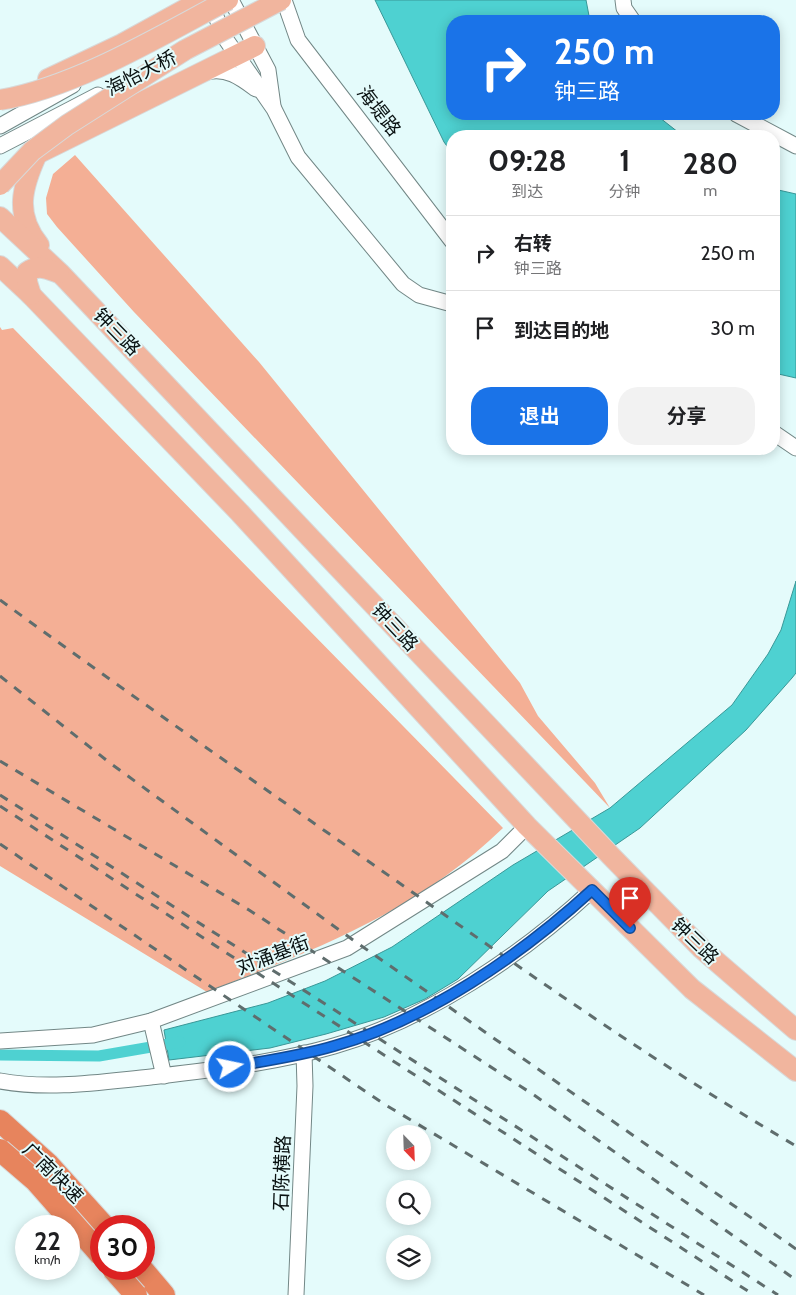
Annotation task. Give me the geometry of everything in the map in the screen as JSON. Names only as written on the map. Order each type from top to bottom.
[{"type":"highway","name":"广南快速","points":[[0,1121],[49,1166],[94,1215]]},
{"type":"highway","name":"广南快速","points":[[0,1150],[36,1181],[90,1242]]},
{"type":"highway","points":[[123,1280],[136,1295]]},
{"type":"highway","points":[[151,1280],[164,1295]]},
{"type":"main road","points":[[0,101],[122,44],[202,0]]},
{"type":"main road","name":"海怡大桥","points":[[122,57],[230,0]]},
{"type":"main road","name":"海怡大桥","points":[[185,50],[283,0]]},
{"type":"main road","points":[[0,174],[255,46]]},
{"type":"main road","points":[[0,185],[39,145],[185,50]]},
{"type":"main road","points":[[0,101],[28,95],[122,57]]},
{"type":"main road","points":[[37,154],[26,179],[22,196],[24,217],[30,234],[61,274]]},
{"type":"main road","name":"钟三路","points":[[0,216],[61,274],[610,855],[702,949],[796,1030]]},
{"type":"main road","name":"钟三路","points":[[0,266],[31,295],[240,512],[545,844],[692,989],[796,1071]]},
{"type":"main road","points":[[31,295],[27,282],[27,272],[34,267],[46,268],[61,274]]},
{"type":"street","points":[[157,25],[180,6],[183,0]]},
{"type":"street","points":[[210,0],[226,38],[274,109],[298,157],[403,284],[419,295],[446,302]]},
{"type":"street","points":[[230,0],[268,70],[274,109]]},
{"type":"street","name":"海堤路","points":[[283,0],[298,40],[446,233]]},
{"type":"street","points":[[623,0],[624,8],[628,15]]},
{"type":"street","name":"海怡大桥","points":[[0,146],[185,50]]},
{"type":"street","name":"海怡大桥","points":[[0,126],[122,57]]},
{"type":"street","points":[[202,73],[217,69],[236,75],[259,92],[274,109]]},
{"type":"street","points":[[747,120],[766,130]]},
{"type":"street","points":[[780,137],[796,146]]},
{"type":"street","points":[[780,437],[796,448]]},
{"type":"street","name":"对涌基街","points":[[0,1041],[93,1036],[152,1025],[347,948],[502,851],[528,826]]},
{"type":"street","points":[[0,1081],[18,1084],[64,1086],[164,1076],[230,1067],[335,1046],[380,1028],[456,993],[570,910],[592,890]]},
{"type":"street","points":[[152,1025],[164,1076]]},
{"type":"street","name":"石陈横路","points":[[296,1295],[305,1096],[304,1053]]},
{"type":"shaded area","points":[[75,155],[259,362],[520,683],[538,716],[595,783],[610,808],[134,312],[57,227],[47,214],[46,198],[53,174]]},
{"type":"shaded area","points":[[0,327],[2,330],[13,328],[503,828],[436,883],[364,925],[287,960],[207,992],[0,866]]},
{"type":"water","points":[[375,0],[586,0],[589,15],[446,15],[446,120],[663,120],[675,130],[446,130],[446,145]]},
{"type":"water","points":[[780,190],[796,194],[796,378],[780,374]]},
{"type":"water","points":[[796,581],[796,673],[792,678],[746,730],[640,828],[548,891],[458,979],[425,999],[384,1017],[326,1034],[270,1048],[169,1060],[164,1030],[268,1003],[325,981],[392,947],[513,865],[610,808],[732,705],[768,654],[781,630]]},
{"type":"waterway","points":[[0,1055],[99,1056],[180,1042]]},
{"type":"railway","points":[[0,600],[184,732],[526,972],[687,1079],[796,1146]]},
{"type":"railway","points":[[0,676],[110,763],[353,940],[796,1249]]},
{"type":"railway","points":[[0,761],[249,910],[534,1095],[796,1280]]},
{"type":"railway","points":[[0,795],[778,1295]]},
{"type":"railway","points":[[0,806],[754,1295]]},
{"type":"railway","points":[[0,844],[384,1104],[704,1295]]},
{"type":"route","points":[[230,1067],[335,1046],[390,1025],[456,993],[518,950],[570,910],[592,890],[630,928]]}]
